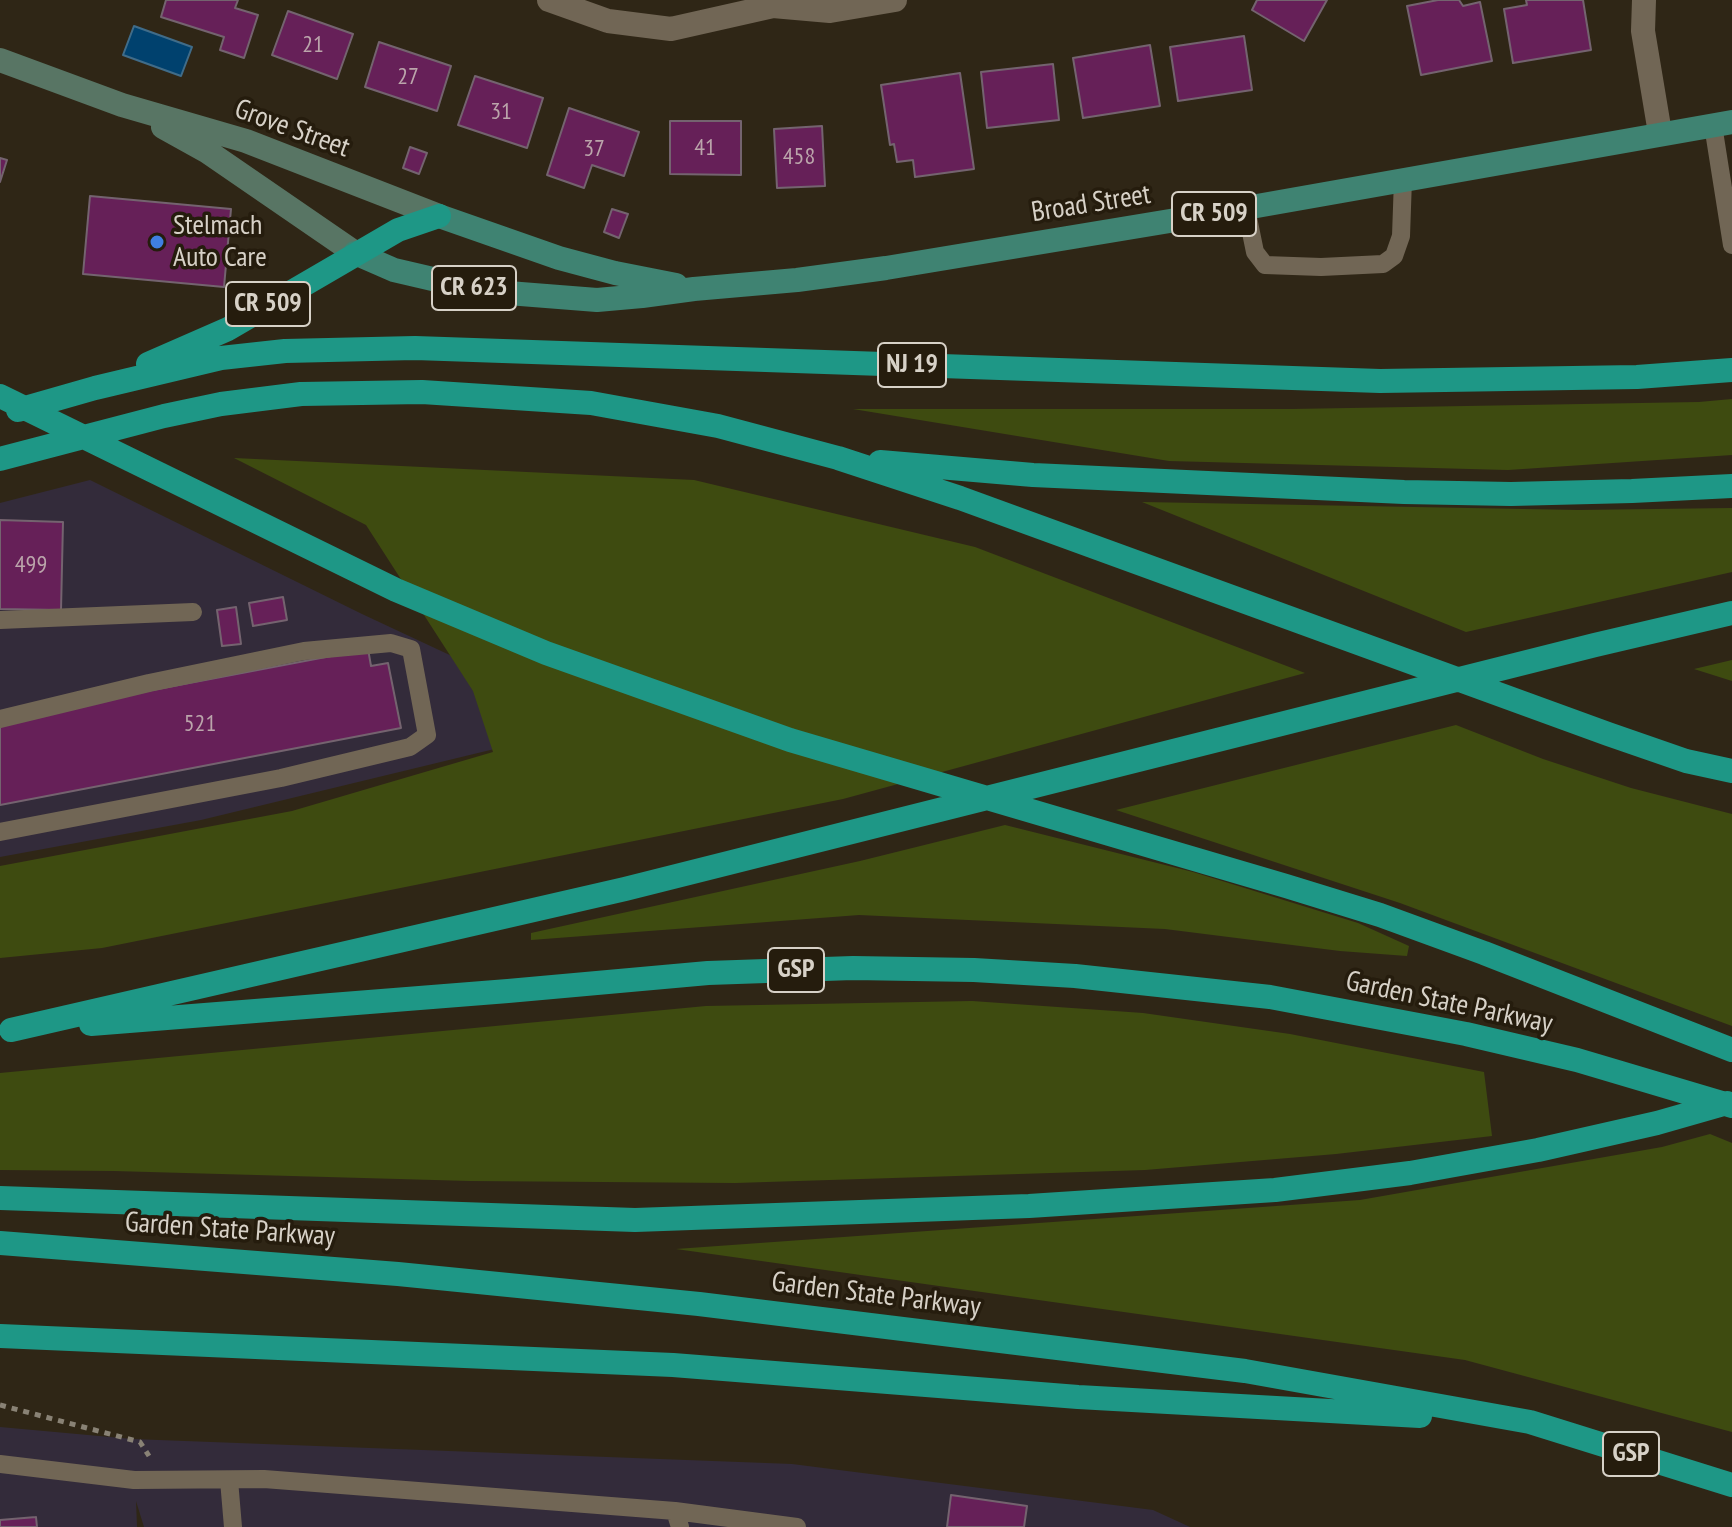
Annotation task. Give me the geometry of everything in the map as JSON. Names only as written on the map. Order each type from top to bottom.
[{"type":"highway","name":"CR 509","points":[[95,388],[228,329],[355,253],[398,230],[439,216]]},
{"type":"highway","name":"NJ 19","points":[[0,413],[234,357],[285,351],[415,348],[1380,381],[1637,377],[1732,370]]},
{"type":"highway","points":[[0,459],[164,416],[221,404],[301,394],[422,392],[591,403],[718,426],[838,458],[974,503],[1621,739],[1686,761],[1732,771]]},
{"type":"highway","points":[[0,396],[396,590],[546,653],[790,740],[1380,915],[1732,1050]]},
{"type":"highway","points":[[838,458],[1033,475],[1404,492],[1511,494],[1732,486]]},
{"type":"highway","points":[[5,1031],[625,889],[1732,613]]},
{"type":"highway","name":"Garden State Parkway","points":[[5,1031],[708,973],[853,968],[974,970],[1075,976],[1270,997],[1466,1034],[1577,1060],[1732,1104]]},
{"type":"highway","points":[[0,1198],[635,1220],[1029,1206],[1275,1190],[1410,1173],[1553,1147],[1732,1104]]},
{"type":"highway","name":"Garden State Parkway","points":[[0,1243],[398,1274],[699,1304],[1245,1371],[1530,1422],[1732,1485]]},
{"type":"highway","points":[[0,1336],[673,1365],[1078,1397],[1530,1422]]},
{"type":"main road","name":"Broad Street","points":[[355,253],[394,270],[467,287],[597,300],[642,296],[871,270],[1246,208],[1722,123]]},
{"type":"main road","name":"Broad Street","points":[[439,216],[559,258],[694,289]]},
{"type":"street","points":[[549,0],[608,21],[671,29],[723,9],[773,6],[830,11],[895,0]]},
{"type":"street","points":[[1644,0],[1643,31],[1660,133]]},
{"type":"street","name":"Grove Street","points":[[0,60],[122,105],[246,141],[439,216]]},
{"type":"street","name":"Grove Street","points":[[122,105],[208,152],[355,253]]},
{"type":"lane","points":[[1722,123],[1732,245]]},
{"type":"lane","points":[[1246,208],[1255,252],[1265,265],[1321,267],[1383,264],[1394,256],[1401,236],[1403,179]]},
{"type":"lane","points":[[0,620],[193,612]]},
{"type":"lane","points":[[0,719],[149,683],[304,651],[391,643],[411,649],[427,735],[410,747],[281,778],[0,832]]},
{"type":"lane","points":[[0,1464],[134,1480],[264,1479],[677,1519],[797,1527]]},
{"type":"lane","points":[[229,1480],[233,1527]]},
{"type":"path","points":[[0,1405],[140,1442],[164,1480]]},
{"type":"shaded area","points":[[90,480],[362,614],[486,672],[606,722],[201,820],[0,857],[0,503]]},
{"type":"shaded area","points":[[0,1427],[132,1439],[792,1464],[1153,1510],[1190,1527],[144,1527],[136,1501],[137,1527],[0,1527]]},
{"type":"green space","points":[[1732,399],[1732,455],[1508,470],[1169,461],[853,409],[1292,409]]},
{"type":"green space","points":[[234,458],[694,480],[975,547],[1305,673],[843,799],[102,948],[0,958],[0,866],[292,811],[493,752],[473,691],[366,525]]},
{"type":"green space","points":[[1142,502],[1578,510],[1732,508],[1732,572],[1466,632]]},
{"type":"green space","points":[[1732,660],[1732,681],[1694,669]]},
{"type":"green space","points":[[1456,725],[1543,759],[1631,788],[1732,814],[1732,1026],[1400,903],[1116,810]]},
{"type":"green space","points":[[1005,825],[1193,872],[1358,923],[1409,946],[1407,956],[1340,951],[1165,929],[859,915],[531,940],[531,933],[860,861]]},
{"type":"green space","points":[[972,1001],[1143,1013],[1290,1034],[1484,1072],[1492,1136],[1336,1154],[1145,1170],[735,1183],[470,1181],[0,1170],[0,1073],[706,1006]]},
{"type":"green space","points":[[1710,1134],[1732,1143],[1732,1432],[1465,1360],[676,1249],[1360,1200],[1662,1147]]},
{"type":"water","points":[[134,26],[192,47],[181,76],[123,55]]},
{"type":"building","points":[[166,0],[238,0],[235,8],[258,15],[244,58],[220,50],[224,37],[161,17]]},
{"type":"building","points":[[1257,0],[1327,0],[1304,41],[1252,10]]},
{"type":"building","points":[[1438,0],[1459,0],[1463,6],[1480,2],[1492,61],[1421,75],[1407,6]]},
{"type":"building","points":[[1526,0],[1583,0],[1591,50],[1513,63],[1504,9],[1527,5]]},
{"type":"building","points":[[288,11],[353,34],[337,79],[272,55]]},
{"type":"building","points":[[1244,36],[1252,90],[1178,101],[1170,47]]},
{"type":"building","points":[[379,42],[451,66],[437,111],[365,87]]},
{"type":"building","points":[[1150,45],[1160,106],[1083,118],[1073,58]]},
{"type":"building","points":[[1053,64],[1059,120],[987,128],[981,72]]},
{"type":"building","points":[[960,73],[974,169],[915,177],[913,160],[897,162],[894,144],[890,145],[881,85]]},
{"type":"building","points":[[475,76],[543,98],[527,148],[458,125]]},
{"type":"building","points":[[569,108],[639,132],[624,176],[592,165],[584,188],[547,175]]},
{"type":"building","points":[[670,121],[741,121],[741,175],[670,174]]},
{"type":"building","points":[[822,126],[825,186],[777,188],[774,129]]},
{"type":"building","points":[[410,147],[427,153],[419,174],[403,168]]},
{"type":"building","points":[[0,158],[7,160],[0,182]]},
{"type":"building","name":"Stelmach Auto Care","points":[[90,196],[231,209],[224,287],[83,274]]},
{"type":"building","points":[[612,209],[628,214],[619,238],[604,232]]},
{"type":"building","points":[[0,520],[63,522],[61,610],[0,609]]},
{"type":"building","points":[[283,597],[287,620],[253,626],[249,603]]},
{"type":"building","points":[[236,607],[241,644],[222,646],[217,610]]},
{"type":"building","points":[[368,649],[371,666],[388,663],[401,728],[0,805],[0,719]]},
{"type":"building","points":[[951,1495],[1027,1506],[1024,1527],[947,1527]]},
{"type":"building","points":[[36,1517],[37,1527],[0,1527],[0,1520]]},
{"type":"place","name":"Stelmach Auto Care","points":[[157,242]]}]
